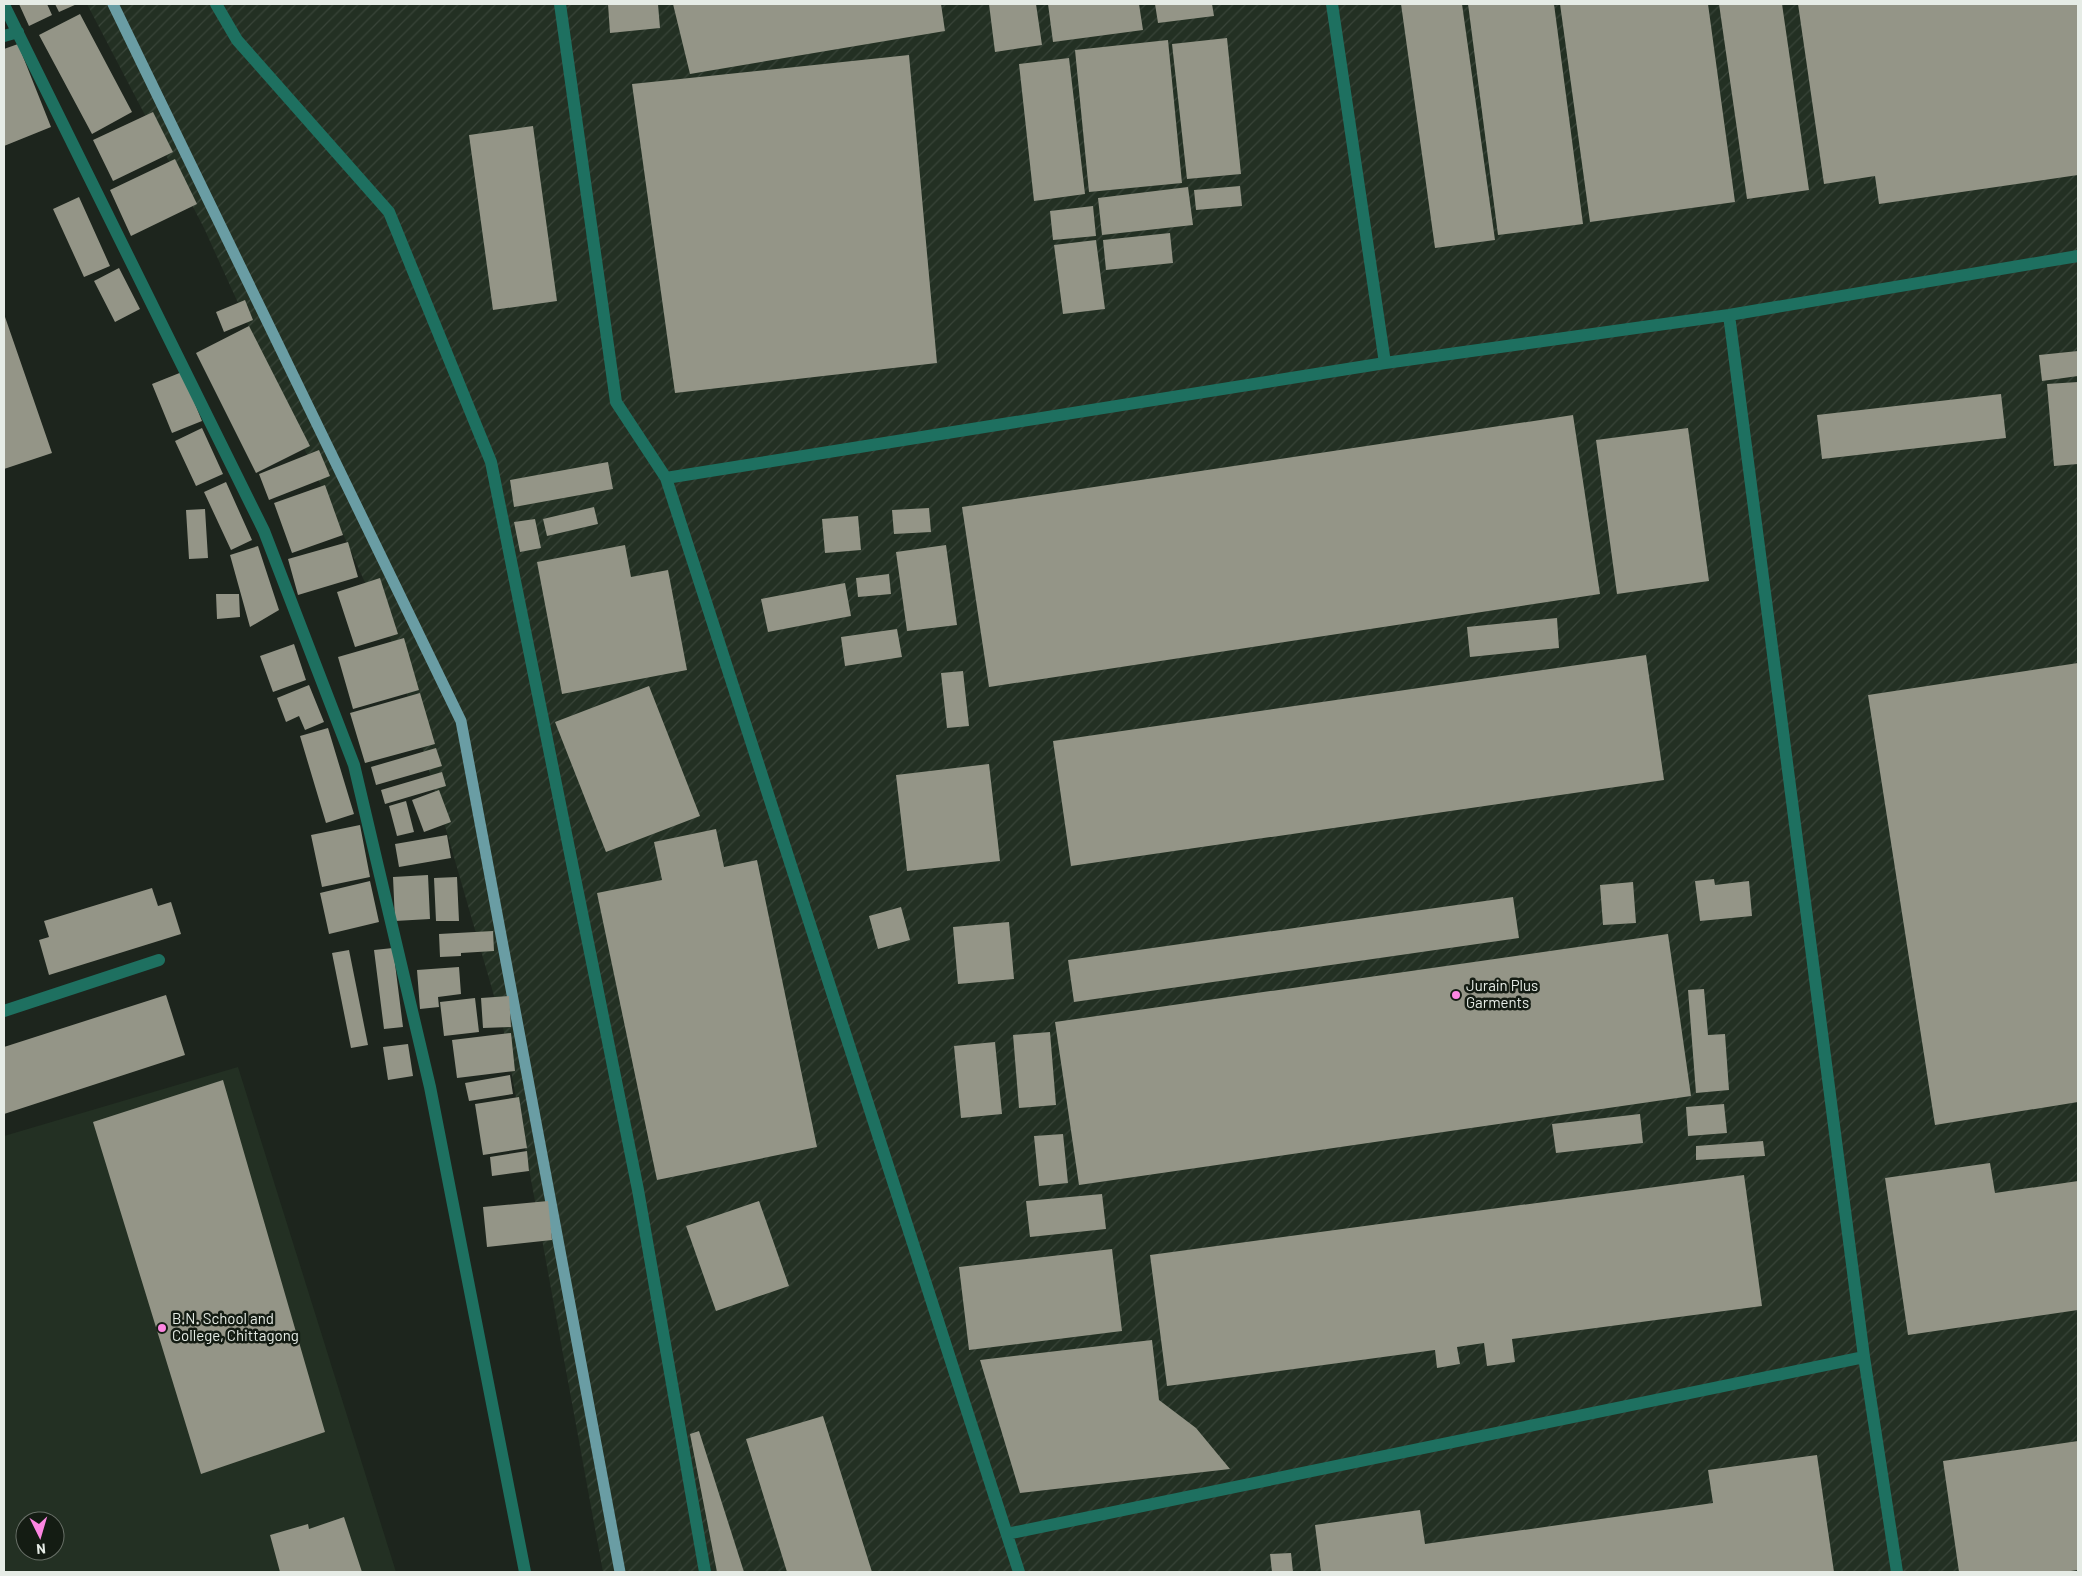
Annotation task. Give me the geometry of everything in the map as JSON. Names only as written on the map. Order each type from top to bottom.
[{"type":"street","points":[[216,4],[237,40],[389,212],[491,462],[638,1190],[706,1572]]},
{"type":"street","points":[[560,4],[616,402],[666,478],[1019,1572]]},
{"type":"street","points":[[1332,4],[1385,363]]},
{"type":"street","points":[[4,5],[264,531],[354,765],[430,1087],[525,1572]]},
{"type":"street","points":[[4,36],[18,32]]},
{"type":"street","points":[[666,478],[1385,363],[1729,315],[2078,256]]},
{"type":"street","points":[[1729,315],[1864,1357],[1897,1572]]},
{"type":"street","points":[[4,1011],[159,960]]},
{"type":"street","points":[[1007,1534],[1864,1357]]},
{"type":"shaded area","points":[[87,4],[2078,4],[2078,1572],[603,1572],[503,1027],[392,642],[204,228]]},
{"type":"shaded area","name":"B.N. School and College, Chittagong","points":[[238,1067],[396,1572],[4,1572],[4,1136]]},
{"type":"building","points":[[19,4],[47,4],[52,15],[29,26]]},
{"type":"building","points":[[55,4],[77,4],[59,12]]},
{"type":"building","points":[[608,4],[658,4],[660,28],[610,33]]},
{"type":"building","points":[[673,4],[941,4],[945,31],[690,74]]},
{"type":"building","points":[[989,4],[1036,4],[1042,45],[995,52]]},
{"type":"building","points":[[1048,4],[1139,4],[1143,30],[1053,42]]},
{"type":"building","points":[[1155,4],[1212,4],[1214,16],[1158,23]]},
{"type":"building","points":[[1401,4],[1462,4],[1495,240],[1435,248]]},
{"type":"building","points":[[1468,4],[1554,4],[1583,224],[1498,235]]},
{"type":"building","points":[[1560,4],[1708,4],[1735,202],[1590,222]]},
{"type":"building","points":[[1719,4],[1782,4],[1809,190],[1747,199]]},
{"type":"building","points":[[1798,4],[2078,4],[2078,175],[1879,204],[1875,176],[1824,184]]},
{"type":"building","points":[[80,14],[132,112],[92,134],[39,35]]},
{"type":"building","points":[[1227,38],[1241,174],[1187,179],[1172,44]]},
{"type":"building","points":[[1168,40],[1182,183],[1089,192],[1075,50]]},
{"type":"building","points":[[18,44],[51,127],[4,146],[4,49]]},
{"type":"building","points":[[909,55],[937,363],[675,393],[632,84]]},
{"type":"building","points":[[1069,58],[1085,194],[1034,201],[1019,64]]},
{"type":"building","points":[[153,112],[173,152],[113,181],[93,140]]},
{"type":"building","points":[[533,126],[557,301],[493,310],[469,135]]},
{"type":"building","points":[[175,159],[197,204],[131,236],[110,190]]},
{"type":"building","points":[[1240,186],[1242,206],[1196,210],[1194,190]]},
{"type":"building","points":[[1188,187],[1193,225],[1102,235],[1098,198]]},
{"type":"building","points":[[79,197],[110,266],[84,277],[53,209]]},
{"type":"building","points":[[1093,206],[1096,236],[1053,240],[1050,211]]},
{"type":"building","points":[[1170,233],[1173,263],[1106,270],[1103,240]]},
{"type":"building","points":[[1096,240],[1105,309],[1063,314],[1054,245]]},
{"type":"building","points":[[119,268],[140,309],[115,322],[94,281]]},
{"type":"building","points":[[245,300],[253,320],[224,332],[216,312]]},
{"type":"building","points":[[4,314],[52,453],[4,469]]},
{"type":"building","points":[[249,326],[310,446],[256,473],[196,353]]},
{"type":"building","points":[[2078,351],[2078,376],[2042,381],[2039,355]]},
{"type":"building","points":[[182,372],[202,421],[172,433],[152,384]]},
{"type":"building","points":[[2078,382],[2078,464],[2054,466],[2047,384]]},
{"type":"building","points":[[2001,394],[2006,438],[1822,459],[1817,415]]},
{"type":"building","points":[[1573,415],[1600,594],[989,687],[962,507]]},
{"type":"building","points":[[202,428],[223,474],[196,486],[175,441]]},
{"type":"building","points":[[1688,428],[1709,581],[1617,594],[1596,440]]},
{"type":"building","points":[[319,450],[330,476],[269,500],[259,474]]},
{"type":"building","points":[[608,462],[613,489],[514,507],[510,480]]},
{"type":"building","points":[[226,482],[252,540],[231,550],[204,492]]},
{"type":"building","points":[[325,485],[343,535],[292,553],[274,503]]},
{"type":"building","points":[[594,507],[598,524],[547,536],[543,519]]},
{"type":"building","points":[[929,508],[931,532],[894,534],[892,510]]},
{"type":"building","points":[[205,509],[208,558],[189,559],[186,510]]},
{"type":"building","points":[[858,516],[861,550],[825,553],[822,519]]},
{"type":"building","points":[[535,519],[541,548],[520,552],[514,522]]},
{"type":"building","points":[[348,542],[358,577],[298,595],[288,559]]},
{"type":"building","points":[[625,545],[631,577],[668,570],[687,670],[562,694],[537,562]]},
{"type":"building","points":[[946,545],[957,625],[907,631],[896,552]]},
{"type":"building","points":[[258,546],[279,610],[250,627],[230,555]]},
{"type":"building","points":[[889,574],[891,594],[858,597],[856,578]]},
{"type":"building","points":[[380,578],[398,634],[355,647],[337,592]]},
{"type":"building","points":[[845,583],[851,616],[768,632],[761,599]]},
{"type":"building","points":[[216,594],[239,594],[240,617],[217,619]]},
{"type":"building","points":[[1557,618],[1559,648],[1470,657],[1467,627]]},
{"type":"building","points":[[897,629],[902,657],[845,666],[841,637]]},
{"type":"building","points":[[404,638],[419,690],[353,709],[338,657]]},
{"type":"building","points":[[294,644],[306,680],[273,692],[260,656]]},
{"type":"building","points":[[1646,655],[1664,780],[1071,866],[1053,741]]},
{"type":"building","points":[[2078,663],[2078,1102],[1935,1125],[1868,695]]},
{"type":"building","points":[[963,671],[969,726],[947,728],[941,673]]},
{"type":"building","points":[[309,685],[324,722],[305,730],[299,716],[286,722],[277,698]]},
{"type":"building","points":[[649,686],[700,816],[606,852],[555,722]]},
{"type":"building","points":[[420,693],[435,744],[365,763],[350,713]]},
{"type":"building","points":[[328,728],[354,814],[326,823],[300,736]]},
{"type":"building","points":[[436,748],[442,766],[376,785],[371,767]]},
{"type":"building","points":[[989,764],[1000,861],[907,871],[896,775]]},
{"type":"building","points":[[442,772],[446,786],[385,804],[381,790]]},
{"type":"building","points":[[439,790],[451,822],[424,832],[412,800]]},
{"type":"building","points":[[406,801],[414,832],[397,836],[389,806]]},
{"type":"building","points":[[360,825],[370,877],[322,887],[311,835]]},
{"type":"building","points":[[716,829],[724,867],[757,860],[817,1147],[657,1180],[597,893],[662,880],[654,842]]},
{"type":"building","points":[[447,835],[451,858],[399,867],[395,844]]},
{"type":"building","points":[[428,875],[430,919],[395,921],[393,877]]},
{"type":"building","points":[[457,877],[459,921],[436,921],[434,878]]},
{"type":"building","points":[[1714,879],[1715,885],[1749,881],[1752,916],[1700,921],[1695,881]]},
{"type":"building","points":[[370,881],[379,922],[329,934],[320,893]]},
{"type":"building","points":[[1633,882],[1636,923],[1603,925],[1600,885]]},
{"type":"building","points":[[152,888],[158,906],[171,902],[181,934],[49,975],[39,940],[49,937],[44,921]]},
{"type":"building","points":[[1513,897],[1519,938],[1074,1002],[1068,960]]},
{"type":"building","points":[[901,907],[910,940],[878,949],[869,916]]},
{"type":"building","points":[[1009,922],[1014,979],[958,984],[953,927]]},
{"type":"building","points":[[493,931],[494,951],[461,953],[461,956],[440,957],[439,934]]},
{"type":"building","points":[[1668,934],[1691,1096],[1079,1185],[1055,1022]]},
{"type":"building","points":[[393,948],[403,1027],[384,1029],[374,950]]},
{"type":"building","points":[[349,950],[368,1045],[351,1048],[332,953]]},
{"type":"building","points":[[459,967],[461,994],[438,997],[439,1007],[420,1009],[417,970]]},
{"type":"building","points":[[1704,989],[1708,1035],[1725,1034],[1729,1090],[1696,1093],[1688,990]]},
{"type":"building","points":[[166,995],[185,1055],[4,1114],[4,1047]]},
{"type":"building","points":[[509,996],[511,1027],[483,1028],[481,998]]},
{"type":"building","points":[[475,998],[479,1032],[444,1036],[440,1002]]},
{"type":"building","points":[[1050,1032],[1056,1105],[1019,1108],[1013,1035]]},
{"type":"building","points":[[511,1033],[515,1071],[457,1078],[452,1040]]},
{"type":"building","points":[[995,1042],[1002,1114],[961,1118],[954,1046]]},
{"type":"building","points":[[408,1044],[413,1076],[388,1080],[383,1047]]},
{"type":"building","points":[[510,1075],[513,1094],[469,1101],[465,1083]]},
{"type":"building","points":[[223,1080],[325,1432],[201,1474],[93,1122]]},
{"type":"building","points":[[519,1097],[527,1148],[483,1155],[475,1104]]},
{"type":"building","points":[[1724,1104],[1727,1133],[1688,1136],[1686,1107]]},
{"type":"building","points":[[1640,1114],[1643,1143],[1556,1153],[1552,1124]]},
{"type":"building","points":[[1063,1134],[1068,1183],[1039,1186],[1034,1136]]},
{"type":"building","points":[[1763,1141],[1765,1156],[1696,1160],[1696,1146]]},
{"type":"building","points":[[527,1151],[529,1171],[492,1176],[490,1157]]},
{"type":"building","points":[[1990,1163],[1995,1193],[2078,1181],[2078,1310],[1908,1335],[1885,1178]]},
{"type":"building","points":[[1744,1175],[1762,1306],[1512,1339],[1515,1362],[1487,1366],[1484,1343],[1457,1347],[1460,1364],[1437,1368],[1435,1350],[1167,1386],[1150,1255]]},
{"type":"building","points":[[1102,1194],[1106,1229],[1030,1237],[1026,1201]]},
{"type":"building","points":[[548,1201],[552,1240],[487,1247],[483,1207]]},
{"type":"building","points":[[759,1201],[789,1286],[716,1311],[686,1226]]},
{"type":"building","points":[[1112,1249],[1122,1331],[969,1350],[959,1267]]},
{"type":"building","points":[[1152,1340],[1159,1400],[1196,1428],[1230,1469],[1020,1493],[980,1360]]},
{"type":"building","points":[[823,1416],[872,1572],[787,1572],[746,1439]]},
{"type":"building","points":[[699,1431],[744,1572],[717,1572],[690,1434]]},
{"type":"building","points":[[2078,1441],[2078,1570],[2064,1572],[1959,1572],[1943,1461]]},
{"type":"building","points":[[1817,1455],[1834,1572],[1321,1572],[1315,1525],[1420,1510],[1425,1544],[1713,1503],[1708,1470]]},
{"type":"building","points":[[344,1517],[362,1572],[280,1572],[270,1535],[308,1524],[309,1529]]},
{"type":"building","points":[[1291,1553],[1293,1572],[1272,1572],[1270,1554]]},
{"type":"waterway","points":[[113,4],[461,721],[620,1572]]},
{"type":"place","name":"Jurain Plus Garments","points":[[1456,995]]},
{"type":"place","name":"B.N. School and College, Chittagong","points":[[162,1328]]}]
